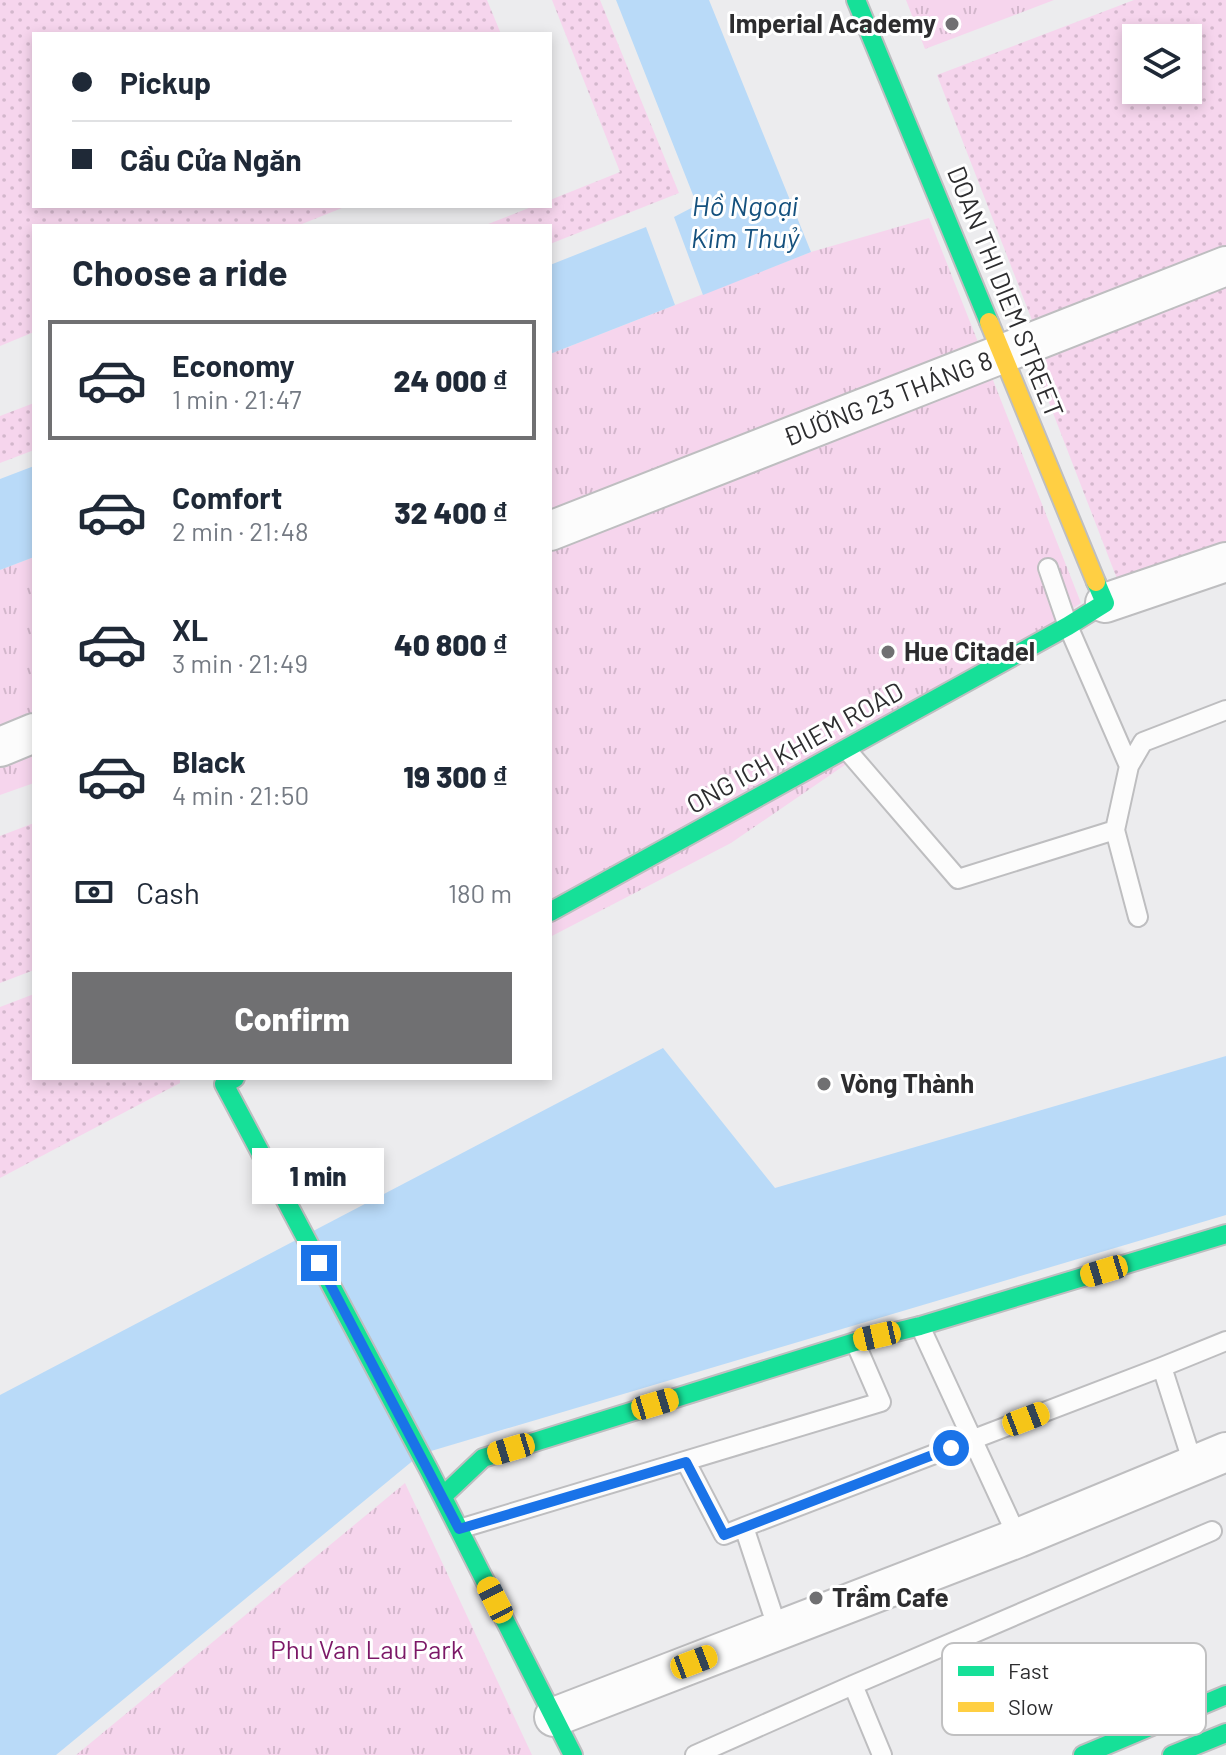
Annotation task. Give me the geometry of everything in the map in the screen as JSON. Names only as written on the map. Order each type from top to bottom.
[{"type":"street","name":"DOAN THI DIEM STREET","points":[[856,0],[1105,603]]},
{"type":"street","name":"ĐƯỜNG 23 THÁNG 8","points":[[552,530],[1226,266]]},
{"type":"street","points":[[1105,603],[1226,562]]},
{"type":"street","name":"ONG ICH KHIEM ROAD","points":[[552,911],[1105,603]]},
{"type":"street","points":[[0,747],[32,734]]},
{"type":"street","points":[[227,1080],[298,1224],[443,1496],[573,1755]]},
{"type":"street","points":[[443,1496],[483,1458],[855,1342],[920,1326],[1226,1234]]},
{"type":"street","points":[[554,1717],[1018,1538],[1210,1458]]},
{"type":"street","points":[[1206,1703],[1226,1695]]},
{"type":"street","points":[[1172,1755],[1226,1733]]},
{"type":"street","points":[[1083,1755],[1131,1735]]},
{"type":"street","points":[[1199,1744],[1226,1740]]},
{"type":"lane","points":[[1048,568],[1068,626],[1129,766]]},
{"type":"lane","points":[[1138,917],[1115,830],[1129,766],[1143,742],[1226,710]]},
{"type":"lane","points":[[846,749],[958,879],[1115,830]]},
{"type":"lane","points":[[920,1326],[1018,1538]]},
{"type":"lane","points":[[686,1462],[724,1535],[1226,1341]]},
{"type":"lane","points":[[459,1529],[881,1402],[855,1342]]},
{"type":"lane","points":[[1162,1367],[1210,1458]]},
{"type":"lane","points":[[744,1527],[778,1630]]},
{"type":"lane","points":[[951,1643],[1212,1531]]},
{"type":"lane","points":[[695,1755],[942,1647]]},
{"type":"lane","points":[[853,1685],[882,1755]]},
{"type":"green space","points":[[0,0],[487,0],[500,32],[32,32],[32,208],[342,208],[302,224],[32,224],[32,333],[0,346]]},
{"type":"green space","points":[[552,0],[600,0],[679,193],[552,243],[552,224],[488,224],[529,208],[552,208],[552,199],[620,172]]},
{"type":"green space","name":"Imperial Academy","points":[[906,0],[1054,0],[925,49]]},
{"type":"green space","points":[[1134,0],[1226,0],[1226,256],[1035,328],[937,75]]},
{"type":"green space","points":[[929,218],[1081,603],[731,843],[552,936],[552,353],[811,252]]},
{"type":"green space","points":[[1226,288],[1226,543],[1119,584],[1033,361]]},
{"type":"green space","points":[[32,404],[32,451],[0,463],[0,416]]},
{"type":"green space","points":[[32,558],[32,784],[0,795],[0,570]]},
{"type":"green space","points":[[32,824],[32,971],[0,983],[0,836]]},
{"type":"green space","points":[[32,995],[32,1080],[180,1080],[180,1083],[0,1178],[0,1007]]},
{"type":"green space","name":"Phu Van Lau Park","points":[[405,1483],[532,1755],[76,1755]]},
{"type":"water","name":"Hồ Ngoại Kim Thuỷ","points":[[616,0],[709,0],[811,252],[703,295],[674,217],[697,205]]},
{"type":"water","name":"Hồ Ngoại Kim Thuỷ","points":[[646,227],[675,305],[552,353],[552,264]]},
{"type":"water","points":[[32,467],[32,558],[0,570],[0,479]]},
{"type":"water","points":[[663,1048],[775,1188],[1226,1056],[1226,1215],[421,1454],[56,1755],[0,1755],[0,1395]]},
{"type":"traffic: fast","points":[[856,0],[989,322]]},
{"type":"traffic: fast","points":[[552,911],[1068,626],[1105,603],[1096,582]]},
{"type":"traffic: fast","points":[[231,1080],[224,1084],[429,1470],[573,1755]]},
{"type":"traffic: fast","points":[[443,1496],[483,1458],[855,1342],[920,1326],[1226,1234]]},
{"type":"traffic: fast","points":[[1206,1703],[1226,1695]]},
{"type":"traffic: fast","points":[[1172,1755],[1226,1733]]},
{"type":"traffic: fast","points":[[1083,1755],[1131,1735]]},
{"type":"traffic: slow","points":[[989,322],[1096,582]]},
{"type":"place","name":"Imperial Academy","points":[[952,24]]},
{"type":"place","name":"Hue Citadel","points":[[888,652]]},
{"type":"place","name":"Vòng Thành","points":[[824,1084]]},
{"type":"place","name":"Trầm Cafe","points":[[816,1598]]},
{"type":"route","points":[[319,1263],[459,1529],[686,1462],[724,1535],[951,1448]]}]
